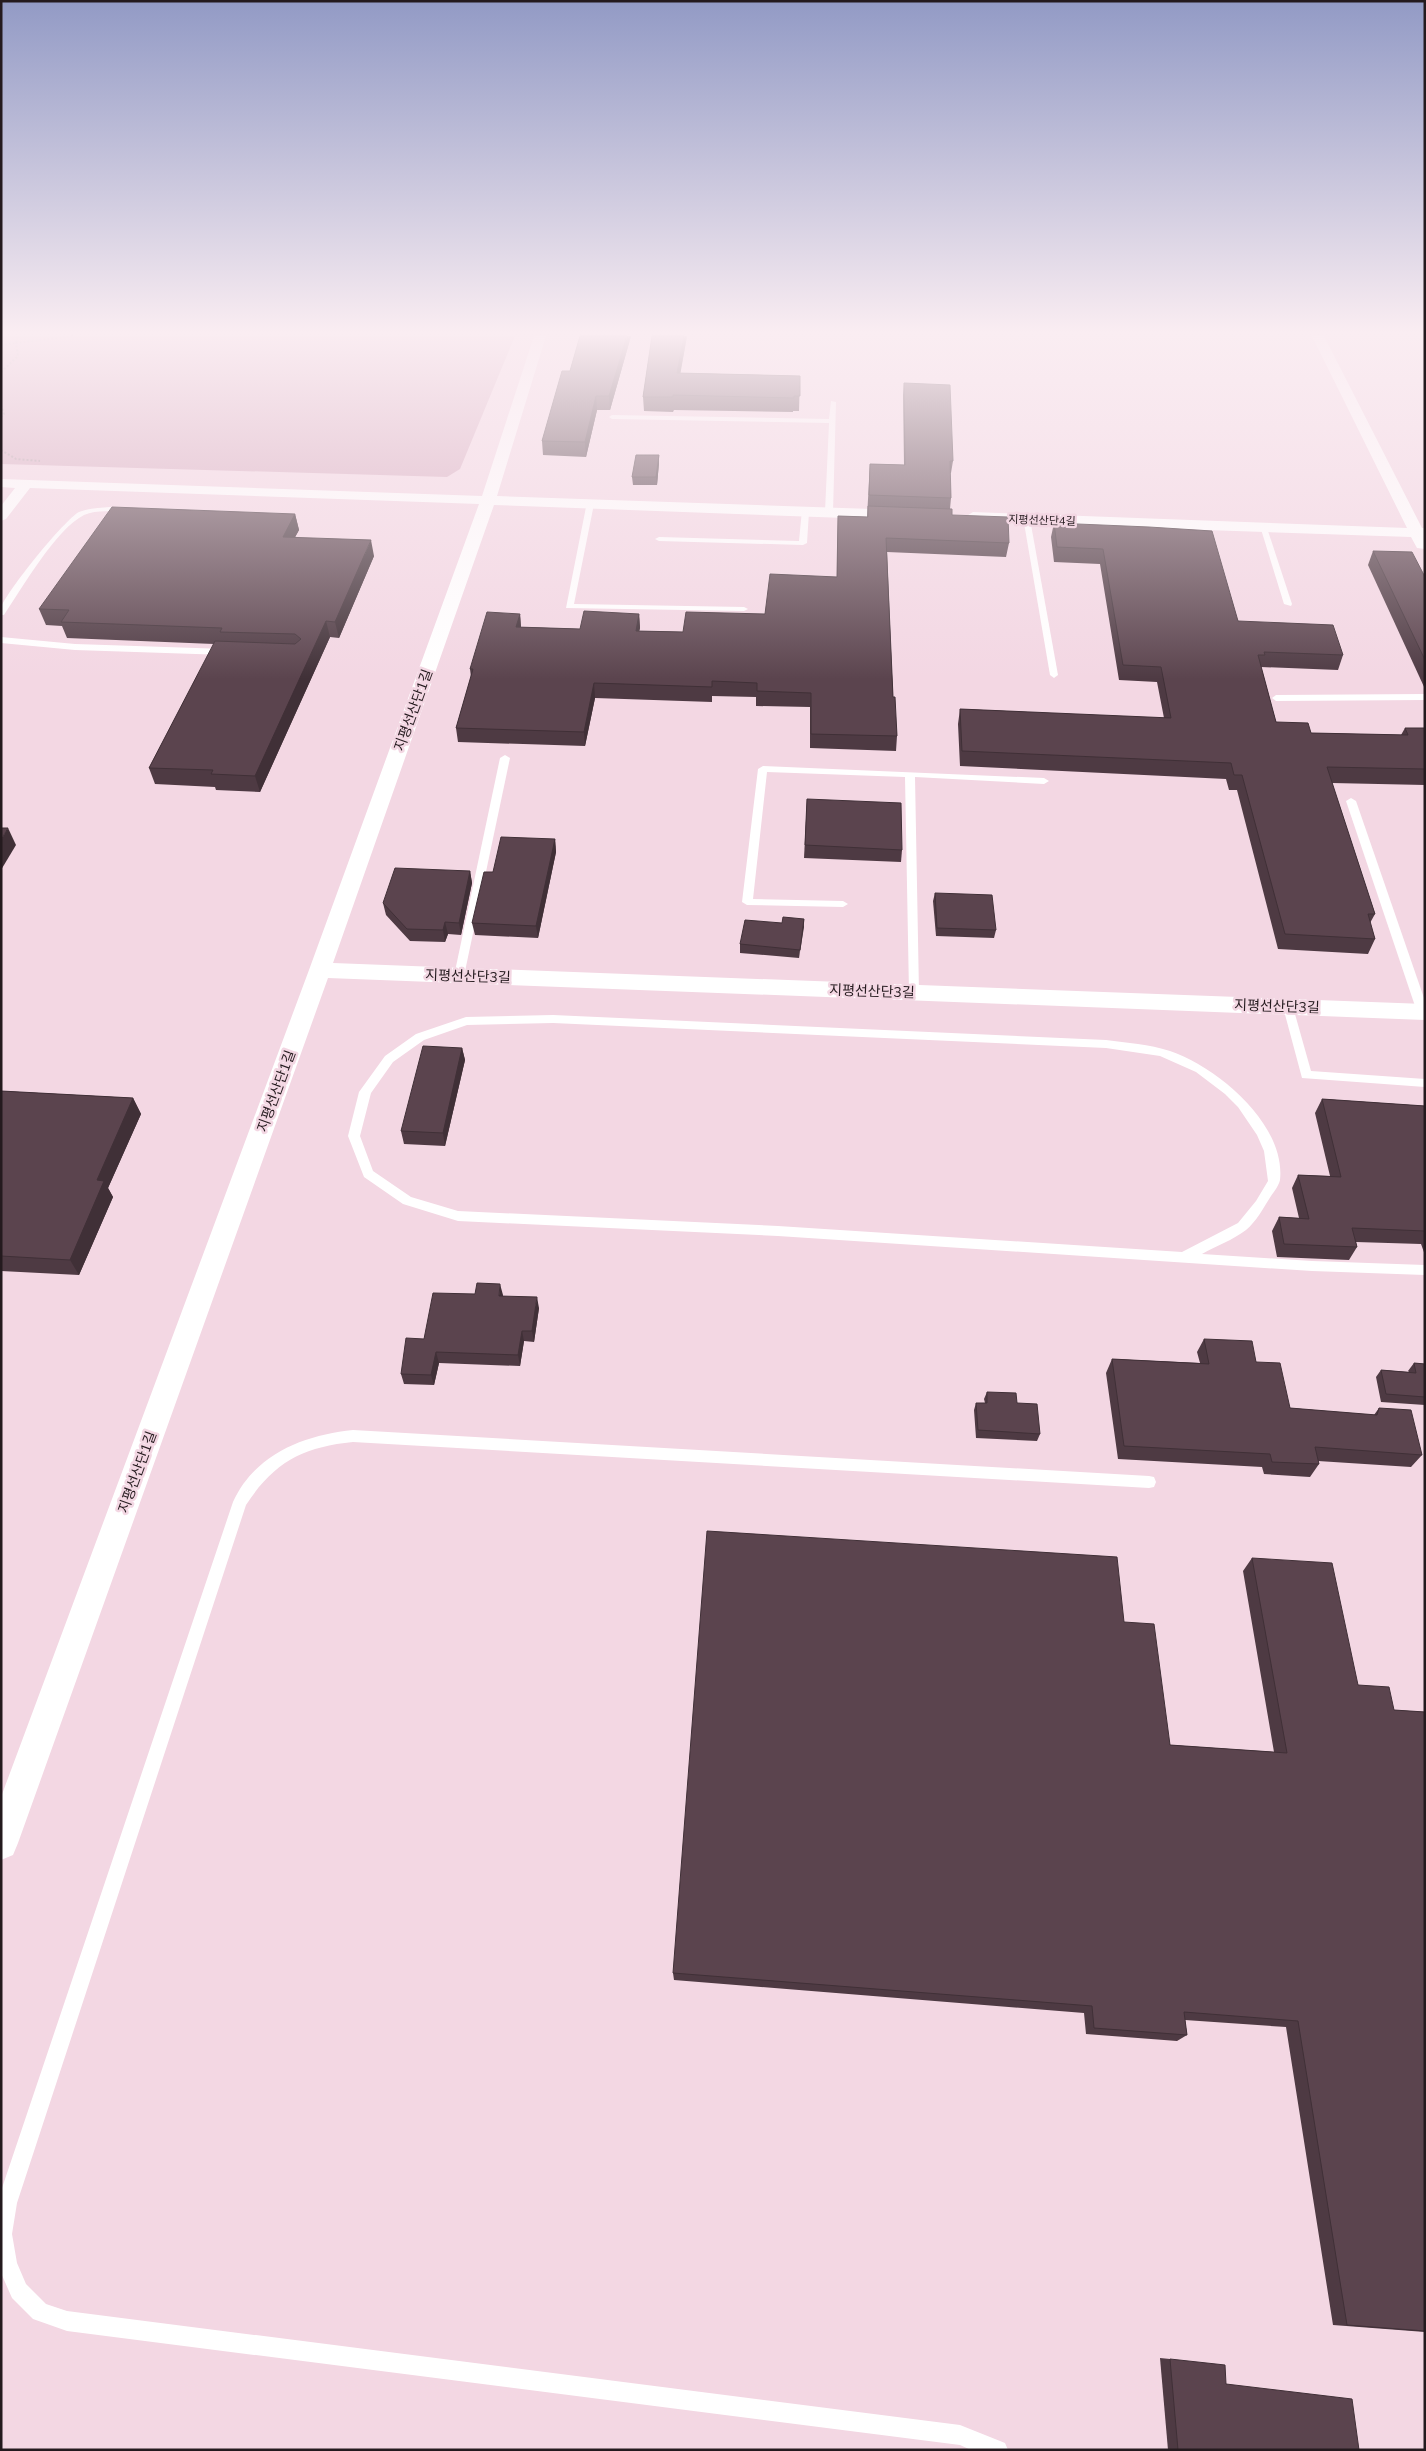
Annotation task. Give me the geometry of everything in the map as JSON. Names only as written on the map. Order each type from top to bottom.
[{"type":"street","name":"지평선산단1길","points":[[1,1843],[320,970],[488,500],[504,450]]},
{"type":"street","points":[[1378,450],[1421,533],[1425,549]]},
{"type":"street","points":[[1,483],[917,515]]},
{"type":"street","points":[[1,516],[26,484]]},
{"type":"street","name":"지평선산단4길","points":[[957,517],[1421,533]]},
{"type":"street","name":"지평선산단3길","points":[[320,970],[1424,1012]]},
{"type":"lane","points":[[829,512],[831,450]]},
{"type":"lane","points":[[590,504],[569,606],[744,609]]},
{"type":"lane","points":[[1,613],[66,524],[83,513],[107,509],[136,511]]},
{"type":"lane","points":[[659,539],[803,543],[805,512]]},
{"type":"lane","points":[[1026,519],[1054,675]]},
{"type":"lane","points":[[1263,528],[1288,604]]},
{"type":"lane","points":[[1,640],[75,647],[240,653]]},
{"type":"lane","points":[[1276,698],[1425,697]]},
{"type":"lane","points":[[459,976],[505,758]]},
{"type":"lane","points":[[843,904],[747,902],[763,769],[1044,781]]},
{"type":"lane","points":[[910,774],[914,993]]},
{"type":"lane","points":[[1351,801],[1424,1012]]},
{"type":"lane","points":[[1288,1006],[1306,1075],[1425,1083]]},
{"type":"lane","points":[[1185,1257],[1242,1226],[1260,1204],[1274,1181],[1271,1152],[1258,1124],[1238,1097],[1210,1076],[1166,1054],[1106,1044],[553,1018],[466,1021],[420,1037],[389,1059],[365,1092],[354,1136],[368,1174],[407,1201],[458,1216],[778,1231],[1312,1266],[1425,1270]]},
{"type":"lane","points":[[998,2450],[960,2435],[67,2321],[40,2312],[19,2291],[7,2263],[2,2234],[6,2203],[240,1502],[263,1470],[284,1454],[305,1444],[326,1438],[353,1436],[1149,1482]]},
{"type":"path","points":[[2,450],[16,459],[40,461]]},
{"type":"shaded area","points":[[1,450],[468,450],[460,469],[447,477],[1,464]]},
{"type":"building","points":[[905,450],[953,450],[953,461],[950,461],[951,498],[869,495],[870,464],[905,465]]},
{"type":"building","points":[[636,455],[659,455],[656,477],[632,477]]},
{"type":"building","points":[[868,506],[952,509],[952,515],[1008,517],[1009,543],[886,538],[893,697],[895,697],[897,736],[811,734],[811,693],[757,691],[757,683],[712,681],[712,687],[594,683],[584,732],[456,728],[473,669],[470,669],[487,612],[520,614],[516,627],[580,629],[584,611],[639,614],[636,631],[683,632],[686,612],[765,614],[770,574],[837,577],[838,516],[868,517]]},
{"type":"building","points":[[112,507],[295,514],[283,537],[371,540],[335,622],[326,621],[255,776],[211,774],[213,770],[149,768],[215,641],[295,644],[301,639],[295,634],[220,632],[222,628],[61,622],[69,610],[39,609]]},
{"type":"building","points":[[1054,523],[1212,531],[1238,621],[1333,625],[1343,655],[1264,652],[1265,655],[1258,655],[1276,722],[1308,723],[1311,733],[1408,735],[1405,728],[1425,728],[1425,769],[1327,767],[1375,914],[1368,914],[1375,939],[1285,934],[1242,775],[1234,775],[1231,763],[962,751],[960,709],[1171,718],[1161,667],[1123,665],[1103,549],[1057,547]]},
{"type":"building","points":[[1373,551],[1412,552],[1425,577],[1425,660]]},
{"type":"building","points":[[807,799],[901,803],[902,850],[805,845]]},
{"type":"building","points":[[1,828],[8,828],[1,840]]},
{"type":"building","points":[[501,837],[555,839],[536,926],[472,923],[484,872],[493,872]]},
{"type":"building","points":[[395,868],[470,871],[459,923],[445,922],[443,930],[407,929],[383,903]]},
{"type":"building","points":[[935,893],[992,895],[996,930],[937,928]]},
{"type":"building","points":[[783,917],[804,919],[800,950],[740,944],[745,920],[782,923]]},
{"type":"building","points":[[423,1046],[462,1048],[443,1133],[401,1131]]},
{"type":"building","points":[[1,1091],[133,1098],[97,1180],[104,1181],[70,1260],[1,1256]]},
{"type":"building","points":[[1322,1099],[1425,1106],[1425,1231],[1352,1228],[1357,1247],[1284,1244],[1279,1217],[1309,1219],[1298,1175],[1341,1177]]},
{"type":"building","points":[[477,1283],[500,1284],[499,1296],[537,1297],[532,1331],[522,1331],[518,1355],[436,1352],[431,1375],[401,1374],[406,1338],[424,1339],[433,1293],[475,1294]]},
{"type":"building","points":[[1204,1339],[1252,1341],[1256,1362],[1280,1363],[1290,1408],[1377,1415],[1379,1408],[1411,1410],[1422,1455],[1315,1447],[1319,1464],[1272,1462],[1270,1454],[1124,1446],[1112,1359],[1209,1364]]},
{"type":"building","points":[[1414,1363],[1425,1364],[1425,1397],[1386,1394],[1381,1370],[1416,1373]]},
{"type":"building","points":[[987,1392],[1016,1393],[1017,1403],[1037,1404],[1040,1434],[978,1430],[976,1403],[987,1403]]},
{"type":"building","points":[[707,1531],[1117,1557],[1124,1622],[1154,1624],[1170,1745],[1287,1753],[1252,1558],[1332,1563],[1358,1685],[1389,1687],[1394,1710],[1425,1712],[1425,2331],[1347,2325],[1298,2021],[1184,2012],[1187,2035],[1094,2028],[1092,2006],[673,1973]]},
{"type":"building","points":[[1170,2359],[1225,2365],[1226,2384],[1352,2399],[1359,2450],[1178,2450]]}]
